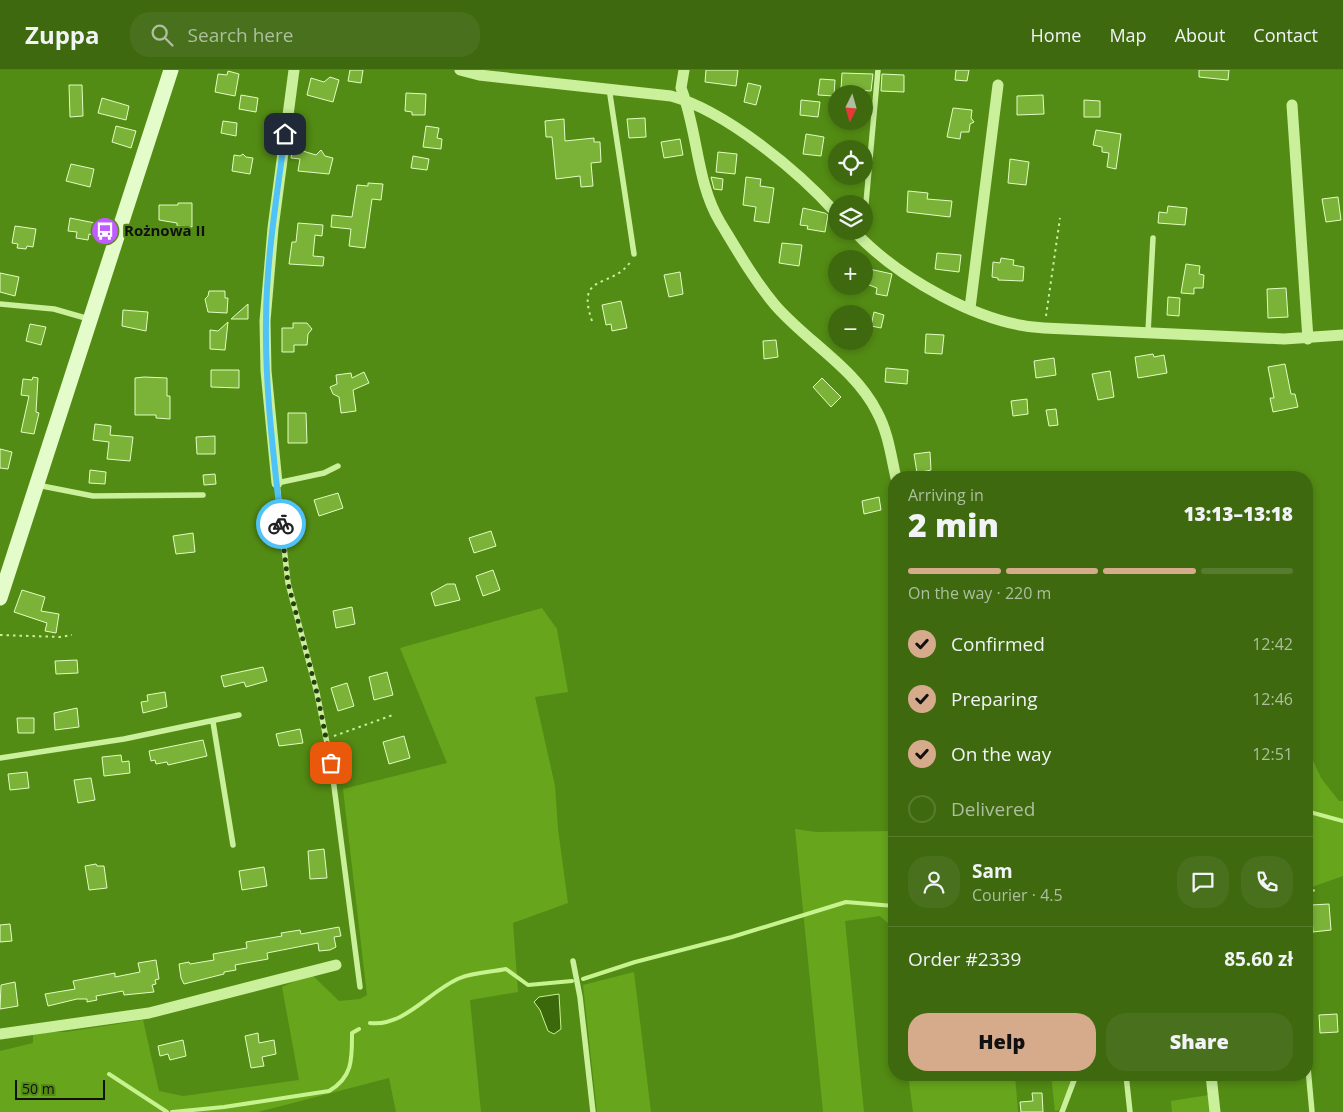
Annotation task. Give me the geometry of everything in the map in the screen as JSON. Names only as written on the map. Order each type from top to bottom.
[{"type":"main road","points":[[0,598],[35,485],[171,70]]},
{"type":"street","points":[[277,483],[266,370],[266,321],[272,228],[294,70]]},
{"type":"street","points":[[460,70],[479,74],[672,96],[686,100],[715,113],[756,143],[806,182],[828,204]]},
{"type":"street","points":[[684,70],[681,88],[686,100],[710,201],[719,220],[776,306],[821,351],[856,381],[868,396],[884,428],[894,471]]},
{"type":"street","points":[[970,308],[998,85]]},
{"type":"street","points":[[1292,105],[1308,339]]},
{"type":"street","points":[[865,240],[890,264],[970,308],[1012,324],[1044,328],[1308,339],[1343,335]]},
{"type":"street","points":[[0,1034],[149,1013],[336,965]]},
{"type":"street","points":[[1211,1081],[1215,1112]]},
{"type":"lane","points":[[867,195],[878,70]]},
{"type":"lane","points":[[609,88],[634,254]]},
{"type":"lane","points":[[1148,332],[1153,238]]},
{"type":"lane","points":[[0,304],[54,309],[90,319]]},
{"type":"lane","points":[[338,466],[324,473],[277,483],[288,583],[317,693],[326,738],[360,987]]},
{"type":"lane","points":[[35,485],[93,496],[203,495]]},
{"type":"lane","points":[[0,758],[124,739],[213,722],[239,715]]},
{"type":"lane","points":[[213,722],[233,845]]},
{"type":"lane","points":[[572,961],[580,998],[593,1112]]},
{"type":"lane","points":[[1062,1112],[1074,1081]]},
{"type":"lane","points":[[1127,1081],[1130,1112]]},
{"type":"lane","points":[[1309,1081],[1312,1112]]},
{"type":"path","points":[[1044,328],[1060,218]]},
{"type":"path","points":[[592,321],[587,308],[588,292],[592,285],[620,274],[634,254]]},
{"type":"path","points":[[0,636],[60,637],[72,635]]},
{"type":"path","points":[[326,738],[393,715]]},
{"type":"shaded area","points":[[542,608],[557,629],[568,692],[535,697],[555,786],[558,829],[568,903],[513,923],[518,992],[470,1000],[481,1112],[396,1112],[389,1078],[258,1112],[0,1112],[0,1051],[33,1043],[33,1034],[66,1032],[143,1020],[159,1091],[183,1096],[299,1080],[282,987],[311,974],[339,1001],[360,999],[367,995],[343,789],[447,763],[400,648]]},
{"type":"shaded area","points":[[1313,760],[1321,778],[1339,801],[1343,801],[1343,876],[1313,887]]},
{"type":"shaded area","points":[[795,829],[816,832],[888,831],[888,923],[880,916],[845,921],[864,1112],[823,1112]]},
{"type":"shaded area","points":[[634,972],[651,1112],[597,1112],[583,985]]},
{"type":"shaded area","points":[[559,994],[561,1029],[554,1034],[548,1031],[540,1010],[534,1002],[539,997]]},
{"type":"shaded area","points":[[909,1081],[1015,1081],[1018,1112],[913,1112]]},
{"type":"shaded area","points":[[1052,1081],[1071,1081],[1059,1110],[1055,1111]]},
{"type":"shaded area","points":[[1209,1095],[1211,1112],[1172,1112],[1171,1101]]},
{"type":"building","points":[[350,70],[363,70],[361,83],[348,81]]},
{"type":"building","points":[[706,70],[738,70],[736,86],[705,82]]},
{"type":"building","points":[[956,70],[969,70],[967,81],[955,80]]},
{"type":"building","points":[[1199,70],[1229,70],[1228,80],[1199,77]]},
{"type":"building","points":[[228,71],[239,74],[235,96],[215,92],[218,74],[227,75]]},
{"type":"building","points":[[842,73],[873,74],[872,85],[841,85]]},
{"type":"building","points":[[882,74],[904,75],[904,92],[881,91]]},
{"type":"building","points":[[330,77],[339,80],[333,102],[307,95],[311,78],[324,82]]},
{"type":"building","points":[[820,79],[835,80],[835,85],[828,85],[828,96],[818,95]]},
{"type":"building","points":[[748,83],[761,86],[756,105],[744,102]]},
{"type":"building","points":[[69,85],[82,85],[83,116],[70,117]]},
{"type":"building","points":[[406,93],[426,94],[425,115],[412,115],[412,112],[405,111]]},
{"type":"building","points":[[241,95],[258,98],[256,112],[239,109]]},
{"type":"building","points":[[1043,95],[1044,114],[1017,115],[1017,96]]},
{"type":"building","points":[[102,98],[129,106],[126,120],[98,113]]},
{"type":"building","points":[[801,100],[820,102],[818,117],[800,115]]},
{"type":"building","points":[[1084,100],[1100,101],[1100,117],[1084,117]]},
{"type":"building","points":[[953,108],[972,110],[971,118],[974,122],[970,124],[969,132],[961,132],[960,139],[947,137]]},
{"type":"building","points":[[645,118],[646,137],[629,138],[627,119]]},
{"type":"building","points":[[564,119],[565,141],[594,138],[594,142],[600,142],[601,162],[591,163],[593,186],[581,187],[580,176],[556,179],[552,137],[546,137],[545,121]]},
{"type":"building","points":[[223,121],[237,123],[236,136],[221,133]]},
{"type":"building","points":[[116,126],[136,131],[131,148],[112,142]]},
{"type":"building","points":[[426,126],[439,128],[437,138],[442,139],[441,149],[423,147]]},
{"type":"building","points":[[1096,130],[1121,134],[1116,169],[1107,167],[1109,153],[1102,152],[1102,147],[1093,145]]},
{"type":"building","points":[[806,134],[824,137],[821,156],[803,154]]},
{"type":"building","points":[[680,139],[683,155],[664,158],[661,142]]},
{"type":"building","points":[[293,148],[316,155],[321,150],[325,156],[333,158],[329,174],[298,171],[300,159],[291,158]]},
{"type":"building","points":[[718,152],[737,154],[735,174],[716,172]]},
{"type":"building","points":[[243,154],[246,157],[253,158],[250,174],[232,171],[234,155],[240,156]]},
{"type":"building","points":[[413,156],[429,159],[427,170],[411,168]]},
{"type":"building","points":[[1010,159],[1029,162],[1026,185],[1008,183]]},
{"type":"building","points":[[71,164],[94,169],[90,187],[66,181]]},
{"type":"building","points":[[711,177],[723,179],[722,190],[714,189]]},
{"type":"building","points":[[746,177],[761,179],[760,186],[774,188],[769,223],[754,221],[756,207],[743,205]]},
{"type":"building","points":[[368,183],[383,184],[381,200],[372,199],[365,248],[349,246],[351,229],[331,227],[332,215],[352,217],[357,185],[368,186]]},
{"type":"building","points":[[908,191],[928,193],[927,199],[952,201],[950,217],[907,212]]},
{"type":"building","points":[[1338,197],[1341,220],[1326,222],[1322,199]]},
{"type":"building","points":[[178,203],[192,203],[192,227],[177,226],[177,223],[159,220],[159,205],[178,205]]},
{"type":"building","points":[[1168,206],[1187,208],[1185,225],[1158,223],[1159,212],[1167,213]]},
{"type":"building","points":[[803,208],[828,215],[825,232],[807,229],[808,226],[800,225]]},
{"type":"building","points":[[70,218],[95,223],[93,235],[89,234],[88,240],[76,238],[77,232],[68,231]]},
{"type":"building","points":[[298,223],[323,225],[322,236],[315,235],[313,256],[324,257],[323,266],[289,264],[292,242],[296,242]]},
{"type":"building","points":[[15,226],[36,229],[33,247],[27,246],[26,249],[17,248],[18,244],[12,243]]},
{"type":"building","points":[[782,243],[802,245],[799,266],[779,263]]},
{"type":"building","points":[[937,253],[961,255],[959,272],[935,269]]},
{"type":"building","points":[[1001,258],[1014,260],[1013,265],[1024,267],[1023,281],[998,280],[998,278],[992,277],[993,262],[1000,263]]},
{"type":"building","points":[[1186,264],[1200,266],[1199,274],[1204,275],[1203,288],[1194,288],[1194,294],[1181,293]]},
{"type":"building","points":[[873,270],[892,274],[887,296],[876,294],[877,288],[873,286]]},
{"type":"building","points":[[680,272],[683,294],[669,297],[664,275]]},
{"type":"building","points":[[0,273],[19,277],[15,296],[0,292]]},
{"type":"building","points":[[1286,288],[1288,317],[1268,318],[1267,289]]},
{"type":"building","points":[[209,291],[225,291],[225,298],[228,298],[227,313],[208,312],[205,299]]},
{"type":"building","points":[[1168,297],[1180,298],[1179,316],[1167,315]]},
{"type":"building","points":[[621,301],[627,328],[612,331],[611,324],[606,325],[602,305]]},
{"type":"building","points":[[248,304],[248,319],[231,319]]},
{"type":"building","points":[[123,310],[148,312],[146,331],[122,326]]},
{"type":"building","points":[[874,312],[884,315],[881,328],[873,326]]},
{"type":"building","points":[[228,322],[225,350],[210,349],[210,330],[218,331]]},
{"type":"building","points":[[293,323],[307,323],[312,329],[308,334],[307,345],[294,345],[294,352],[282,352],[282,328],[293,328]]},
{"type":"building","points":[[30,324],[46,327],[41,345],[26,341]]},
{"type":"building","points":[[926,334],[944,335],[942,354],[925,353]]},
{"type":"building","points":[[776,340],[778,357],[764,359],[763,341]]},
{"type":"building","points":[[1153,354],[1154,357],[1164,355],[1167,373],[1138,378],[1135,357]]},
{"type":"building","points":[[1054,358],[1056,375],[1036,378],[1034,361]]},
{"type":"building","points":[[1285,364],[1291,394],[1295,394],[1298,407],[1273,412],[1270,398],[1274,398],[1268,367]]},
{"type":"building","points":[[886,368],[908,370],[907,384],[885,382]]},
{"type":"building","points":[[211,370],[239,370],[239,388],[211,387]]},
{"type":"building","points":[[1110,371],[1114,397],[1098,400],[1092,374]]},
{"type":"building","points":[[364,372],[369,383],[353,390],[356,411],[341,413],[339,397],[333,394],[330,387],[337,384],[336,375],[351,373],[352,378]]},
{"type":"building","points":[[33,377],[38,378],[36,412],[39,413],[34,434],[21,432],[29,396],[21,395],[23,379],[32,380]]},
{"type":"building","points":[[135,378],[167,378],[167,396],[170,396],[170,419],[156,418],[156,415],[135,415]]},
{"type":"building","points":[[822,378],[841,397],[831,407],[813,387]]},
{"type":"building","points":[[1027,399],[1028,414],[1013,416],[1011,401]]},
{"type":"building","points":[[1056,409],[1058,425],[1049,426],[1046,410]]},
{"type":"building","points":[[288,413],[306,413],[307,443],[288,443]]},
{"type":"building","points":[[95,424],[111,426],[110,435],[133,437],[130,461],[107,459],[109,442],[93,440]]},
{"type":"building","points":[[215,436],[215,454],[197,454],[196,437]]},
{"type":"building","points":[[0,449],[12,452],[8,469],[0,468]]},
{"type":"building","points":[[930,452],[931,470],[917,471],[914,454]]},
{"type":"building","points":[[90,470],[106,472],[105,484],[89,483]]},
{"type":"building","points":[[215,474],[216,484],[204,485],[203,475]]},
{"type":"building","points":[[338,493],[343,508],[319,516],[314,500]]},
{"type":"building","points":[[879,497],[881,510],[864,514],[862,501]]},
{"type":"building","points":[[491,531],[496,546],[474,553],[469,538]]},
{"type":"building","points":[[193,533],[195,552],[176,554],[173,536]]},
{"type":"building","points":[[493,570],[500,590],[483,596],[476,576]]},
{"type":"building","points":[[447,584],[455,584],[460,600],[435,606],[431,593]]},
{"type":"building","points":[[22,590],[45,597],[41,611],[59,614],[56,633],[45,631],[47,623],[14,612]]},
{"type":"building","points":[[352,607],[355,624],[336,628],[333,611]]},
{"type":"building","points":[[77,660],[78,673],[56,674],[55,661]]},
{"type":"building","points":[[263,667],[267,681],[246,687],[244,682],[224,687],[221,676]]},
{"type":"building","points":[[387,672],[393,695],[374,700],[369,677]]},
{"type":"building","points":[[347,683],[354,706],[338,711],[331,688]]},
{"type":"building","points":[[165,692],[167,707],[143,713],[141,702],[148,701],[147,695]]},
{"type":"building","points":[[77,708],[79,727],[55,730],[54,713]]},
{"type":"building","points":[[17,718],[34,718],[34,733],[18,733]]},
{"type":"building","points":[[300,729],[303,743],[279,746],[276,734]]},
{"type":"building","points":[[404,736],[410,758],[389,764],[383,742]]},
{"type":"building","points":[[203,740],[207,756],[168,765],[167,762],[156,764],[155,760],[151,761],[149,751]]},
{"type":"building","points":[[121,755],[122,762],[129,761],[130,773],[104,776],[102,757]]},
{"type":"building","points":[[27,772],[29,788],[10,790],[8,774]]},
{"type":"building","points":[[91,778],[95,800],[78,803],[74,780]]},
{"type":"building","points":[[324,849],[327,878],[310,879],[308,851]]},
{"type":"building","points":[[96,864],[97,866],[104,866],[107,888],[89,890],[85,866]]},
{"type":"building","points":[[264,867],[267,886],[242,890],[239,871]]},
{"type":"building","points":[[1329,904],[1331,930],[1313,932],[1313,905]]},
{"type":"building","points":[[10,924],[12,941],[0,942],[0,925]]},
{"type":"building","points":[[339,927],[341,936],[334,937],[336,947],[330,950],[319,951],[318,943],[267,953],[268,959],[235,965],[236,970],[224,972],[224,974],[184,984],[181,978],[179,964],[214,960],[213,954],[247,948],[246,942],[282,936],[281,933],[300,930],[301,934]]},
{"type":"building","points":[[156,960],[159,979],[155,980],[156,984],[152,985],[154,992],[124,995],[123,991],[96,996],[97,1000],[87,1002],[87,999],[77,999],[48,1006],[45,994],[75,989],[73,981],[115,973],[115,977],[140,972],[138,963]]},
{"type":"building","points":[[15,982],[18,1006],[0,1009],[1,985]]},
{"type":"building","points":[[1337,1014],[1338,1032],[1320,1033],[1319,1015]]},
{"type":"building","points":[[258,1033],[259,1043],[274,1040],[276,1054],[262,1057],[264,1066],[251,1068],[245,1036]]},
{"type":"building","points":[[183,1040],[186,1056],[170,1060],[168,1054],[160,1056],[158,1046]]},
{"type":"building","points":[[1032,1093],[1042,1093],[1043,1112],[1021,1112],[1020,1102],[1033,1101]]},
{"type":"waterway","points":[[1313,813],[1343,821]]},
{"type":"waterway","points":[[583,979],[635,962],[732,937],[846,902],[888,906]]},
{"type":"waterway","points":[[370,1023],[383,1023],[406,1014],[449,984],[471,974],[506,969],[528,985],[572,981]]},
{"type":"waterway","points":[[172,1112],[224,1107],[329,1091],[337,1086],[347,1073],[351,1059],[352,1033],[359,1029]]},
{"type":"waterway","points":[[109,1074],[167,1112]]},
{"type":"way so far","points":[[281,524],[288,583],[317,693],[331,763]]},
{"type":"place","name":"Rożnowa II","points":[[105,231]]},
{"type":"route","points":[[281,524],[266,370],[266,321],[272,228],[285,134]]}]
